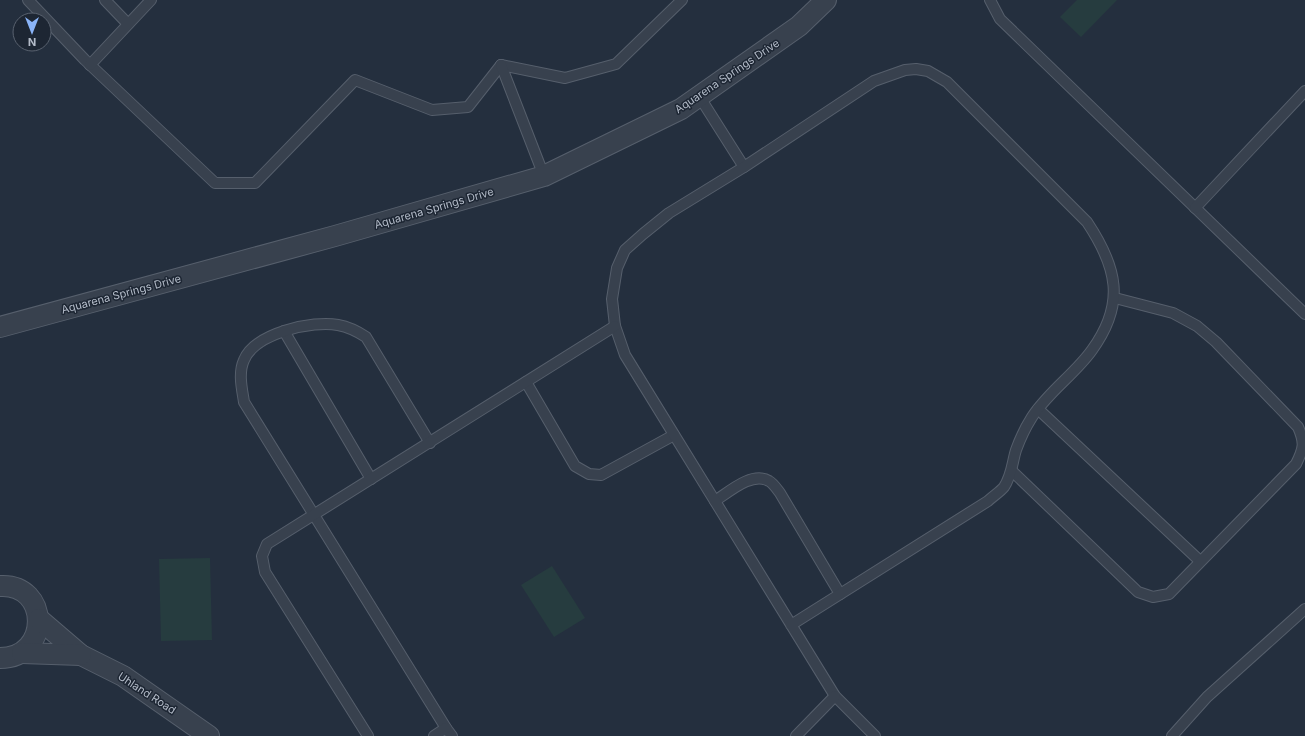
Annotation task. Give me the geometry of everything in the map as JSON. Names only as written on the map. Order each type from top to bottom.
[{"type":"street","name":"Aquarena Springs Drive","points":[[0,327],[335,236],[544,176],[681,109],[799,26],[826,0]]},
{"type":"street","points":[[3,584],[20,590],[30,597],[36,608],[39,619],[37,632],[31,644],[22,653]]},
{"type":"street","name":"Uhland Road","points":[[39,619],[81,655],[123,676],[209,736]]},
{"type":"street","name":"Uhland Road","points":[[0,658],[9,658],[22,653],[81,655]]},
{"type":"lane","points":[[28,0],[90,65],[215,183],[255,183],[355,80],[432,110],[448,110],[468,107],[501,65]]},
{"type":"lane","points":[[105,0],[128,24]]},
{"type":"lane","points":[[90,65],[151,0]]},
{"type":"lane","points":[[501,65],[565,78],[616,64],[682,0]]},
{"type":"lane","points":[[990,0],[1000,19],[1305,314]]},
{"type":"lane","points":[[501,65],[544,176]]},
{"type":"lane","points":[[791,625],[988,501],[1003,488],[1012,471],[1016,452],[1022,435],[1038,409],[1047,397],[1092,350],[1113,311],[1114,298],[1109,263],[1100,242],[1087,222],[947,82],[928,71],[916,69],[905,70],[874,81],[744,167],[670,213],[625,250],[617,268],[612,299],[615,326],[625,355],[714,501],[835,696],[875,736]]},
{"type":"lane","points":[[1195,208],[1305,91]]},
{"type":"lane","points":[[699,96],[744,167]]},
{"type":"lane","points":[[1012,471],[1138,592],[1153,596],[1169,594],[1296,464],[1302,452],[1304,440],[1298,427],[1216,342],[1197,326],[1173,313],[1114,298]]},
{"type":"lane","points":[[430,442],[366,337],[354,329],[331,324],[317,323],[284,331],[264,339],[244,359],[241,374],[244,402],[449,732],[434,736]]},
{"type":"lane","points":[[368,736],[265,572],[262,556],[267,544],[615,326]]},
{"type":"lane","points":[[284,331],[371,479]]},
{"type":"lane","points":[[526,382],[575,466],[588,474],[602,475],[674,435]]},
{"type":"lane","points":[[1038,409],[1200,562]]},
{"type":"lane","points":[[714,501],[751,479],[762,479],[771,482],[780,493],[840,594]]},
{"type":"lane","points":[[1172,736],[1208,697],[1305,609]]},
{"type":"lane","points":[[796,736],[835,696]]},
{"type":"green space","points":[[1077,0],[1117,0],[1081,37],[1060,17]]},
{"type":"green space","points":[[210,558],[212,640],[161,641],[159,559]]},
{"type":"green space","points":[[552,566],[585,618],[554,637],[521,585]]}]
